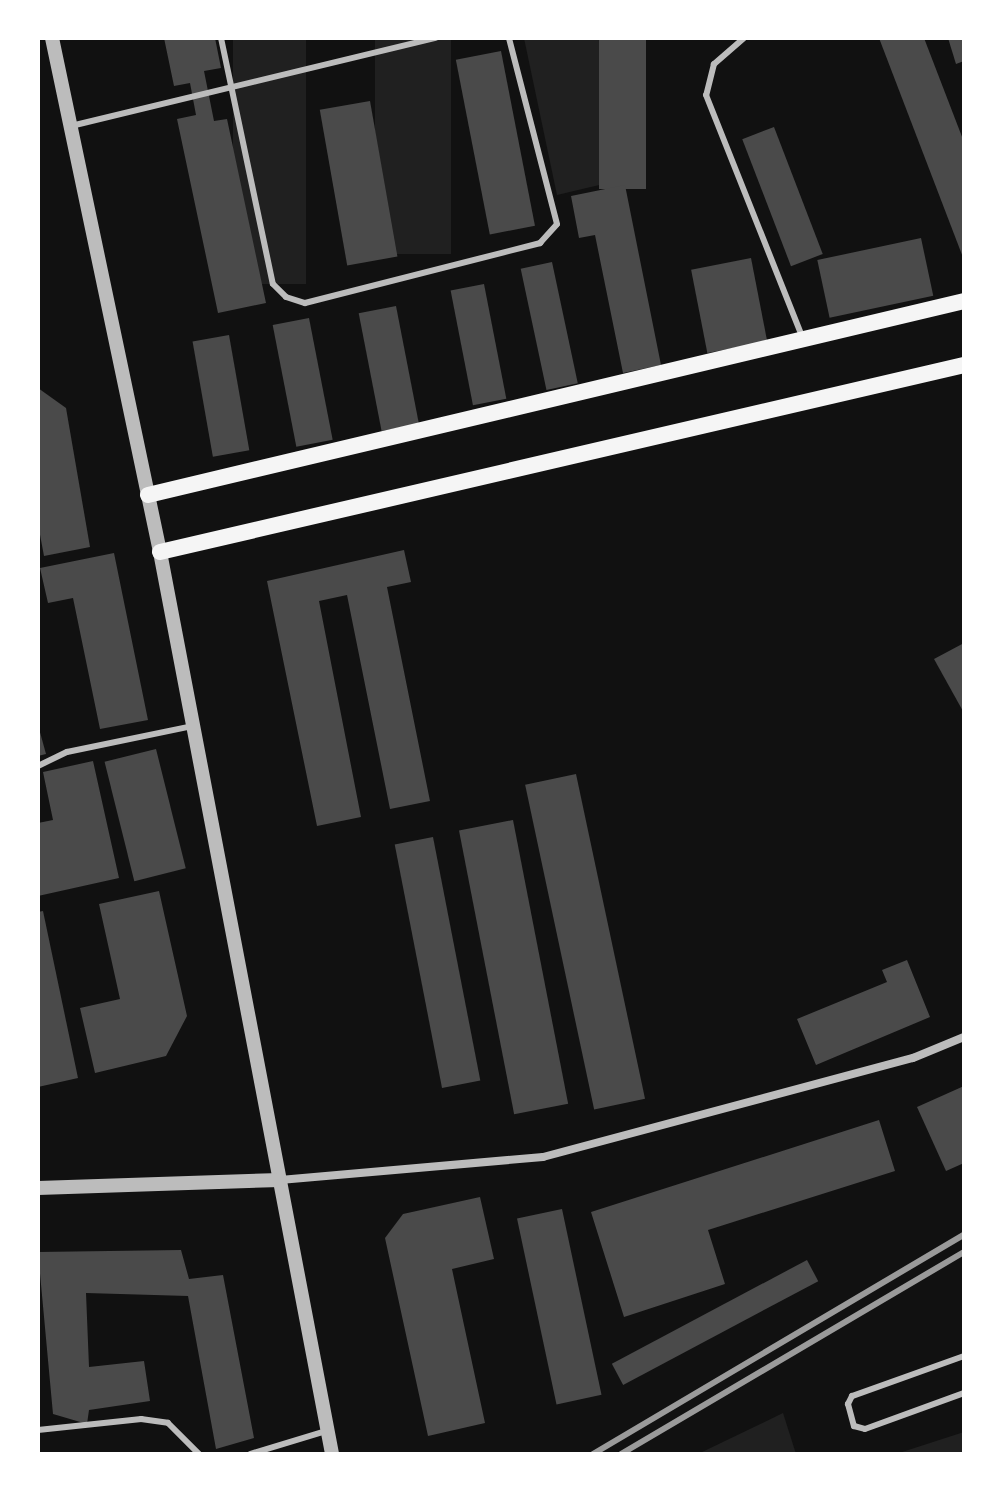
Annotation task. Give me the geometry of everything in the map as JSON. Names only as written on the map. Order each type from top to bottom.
[{"type":"main road","points":[[148,495],[964,301]]},
{"type":"main road","points":[[160,552],[964,365]]},
{"type":"street","points":[[52,38],[160,552],[332,1454]]},
{"type":"street","points":[[38,1188],[280,1180],[543,1157],[913,1058],[964,1037]]},
{"type":"lane","points":[[221,38],[273,284],[286,297],[305,303],[540,243],[557,224],[509,38]]},
{"type":"lane","points":[[71,126],[436,38]]},
{"type":"lane","points":[[744,38],[714,64],[706,95],[803,339]]},
{"type":"lane","points":[[38,766],[67,752],[193,726]]},
{"type":"lane","points":[[964,1356],[852,1396],[848,1404],[854,1426],[865,1429],[964,1393]]},
{"type":"lane","points":[[38,1430],[141,1419],[168,1423],[199,1454]]},
{"type":"lane","points":[[250,1454],[326,1431]]},
{"type":"shaded area","points":[[233,38],[306,38],[306,284],[233,284]]},
{"type":"shaded area","points":[[375,38],[451,38],[451,254],[375,254]]},
{"type":"shaded area","points":[[524,38],[599,38],[633,177],[557,195]]},
{"type":"shaded area","points":[[783,1413],[796,1454],[698,1454]]},
{"type":"shaded area","points":[[964,1432],[964,1454],[896,1454]]},
{"type":"building","points":[[164,38],[215,38],[221,68],[204,71],[214,121],[227,119],[266,303],[218,313],[177,119],[196,115],[190,83],[174,86]]},
{"type":"building","points":[[599,38],[646,38],[646,189],[599,189]]},
{"type":"building","points":[[879,38],[924,38],[964,142],[964,260]]},
{"type":"building","points":[[948,38],[964,38],[964,61],[956,64]]},
{"type":"building","points":[[501,51],[535,226],[490,235],[456,60]]},
{"type":"building","points":[[370,101],[397,257],[347,265],[320,110]]},
{"type":"building","points":[[774,127],[823,254],[791,266],[742,139]]},
{"type":"building","points":[[625,185],[661,365],[623,373],[595,235],[579,238],[571,196]]},
{"type":"building","points":[[921,238],[933,296],[830,318],[817,260]]},
{"type":"building","points":[[751,258],[767,341],[707,353],[691,270]]},
{"type":"building","points":[[552,262],[578,383],[546,390],[521,269]]},
{"type":"building","points":[[484,284],[506,399],[473,405],[451,290]]},
{"type":"building","points":[[396,306],[419,424],[382,431],[359,313]]},
{"type":"building","points":[[309,318],[333,440],[296,447],[273,325]]},
{"type":"building","points":[[229,335],[249,450],[213,457],[193,341]]},
{"type":"building","points":[[38,388],[66,408],[90,547],[44,556],[38,524]]},
{"type":"building","points":[[404,550],[411,582],[387,587],[430,801],[390,809],[347,595],[319,601],[361,817],[317,826],[267,581]]},
{"type":"building","points":[[114,553],[148,720],[100,729],[73,598],[48,603],[40,568]]},
{"type":"building","points":[[964,643],[964,713],[934,659]]},
{"type":"building","points":[[38,725],[46,754],[38,756]]},
{"type":"building","points":[[156,749],[186,868],[134,881],[105,762]]},
{"type":"building","points":[[93,761],[119,878],[38,896],[38,823],[53,820],[43,772]]},
{"type":"building","points":[[576,774],[645,1099],[594,1110],[525,785]]},
{"type":"building","points":[[513,820],[568,1104],[514,1114],[459,830]]},
{"type":"building","points":[[433,837],[480,1080],[442,1088],[395,844]]},
{"type":"building","points":[[159,891],[187,1016],[166,1056],[95,1073],[80,1008],[120,999],[99,904]]},
{"type":"building","points":[[43,911],[78,1078],[38,1087],[38,912]]},
{"type":"building","points":[[907,960],[930,1017],[816,1065],[797,1019],[887,982],[882,970]]},
{"type":"building","points":[[964,1086],[964,1163],[946,1171],[917,1107]]},
{"type":"building","points":[[879,1120],[895,1171],[708,1230],[725,1284],[624,1317],[591,1212]]},
{"type":"building","points":[[480,1197],[494,1259],[452,1269],[485,1423],[428,1436],[385,1238],[403,1214]]},
{"type":"building","points":[[562,1209],[602,1395],[557,1404],[517,1219]]},
{"type":"building","points":[[181,1250],[189,1279],[223,1275],[254,1438],[216,1449],[188,1296],[86,1293],[89,1367],[144,1361],[150,1401],[89,1410],[87,1424],[53,1414],[38,1252]]},
{"type":"building","points":[[807,1260],[818,1281],[623,1385],[612,1364]]},
{"type":"railway","points":[[593,1454],[964,1235]]},
{"type":"railway","points":[[621,1454],[964,1252]]}]
